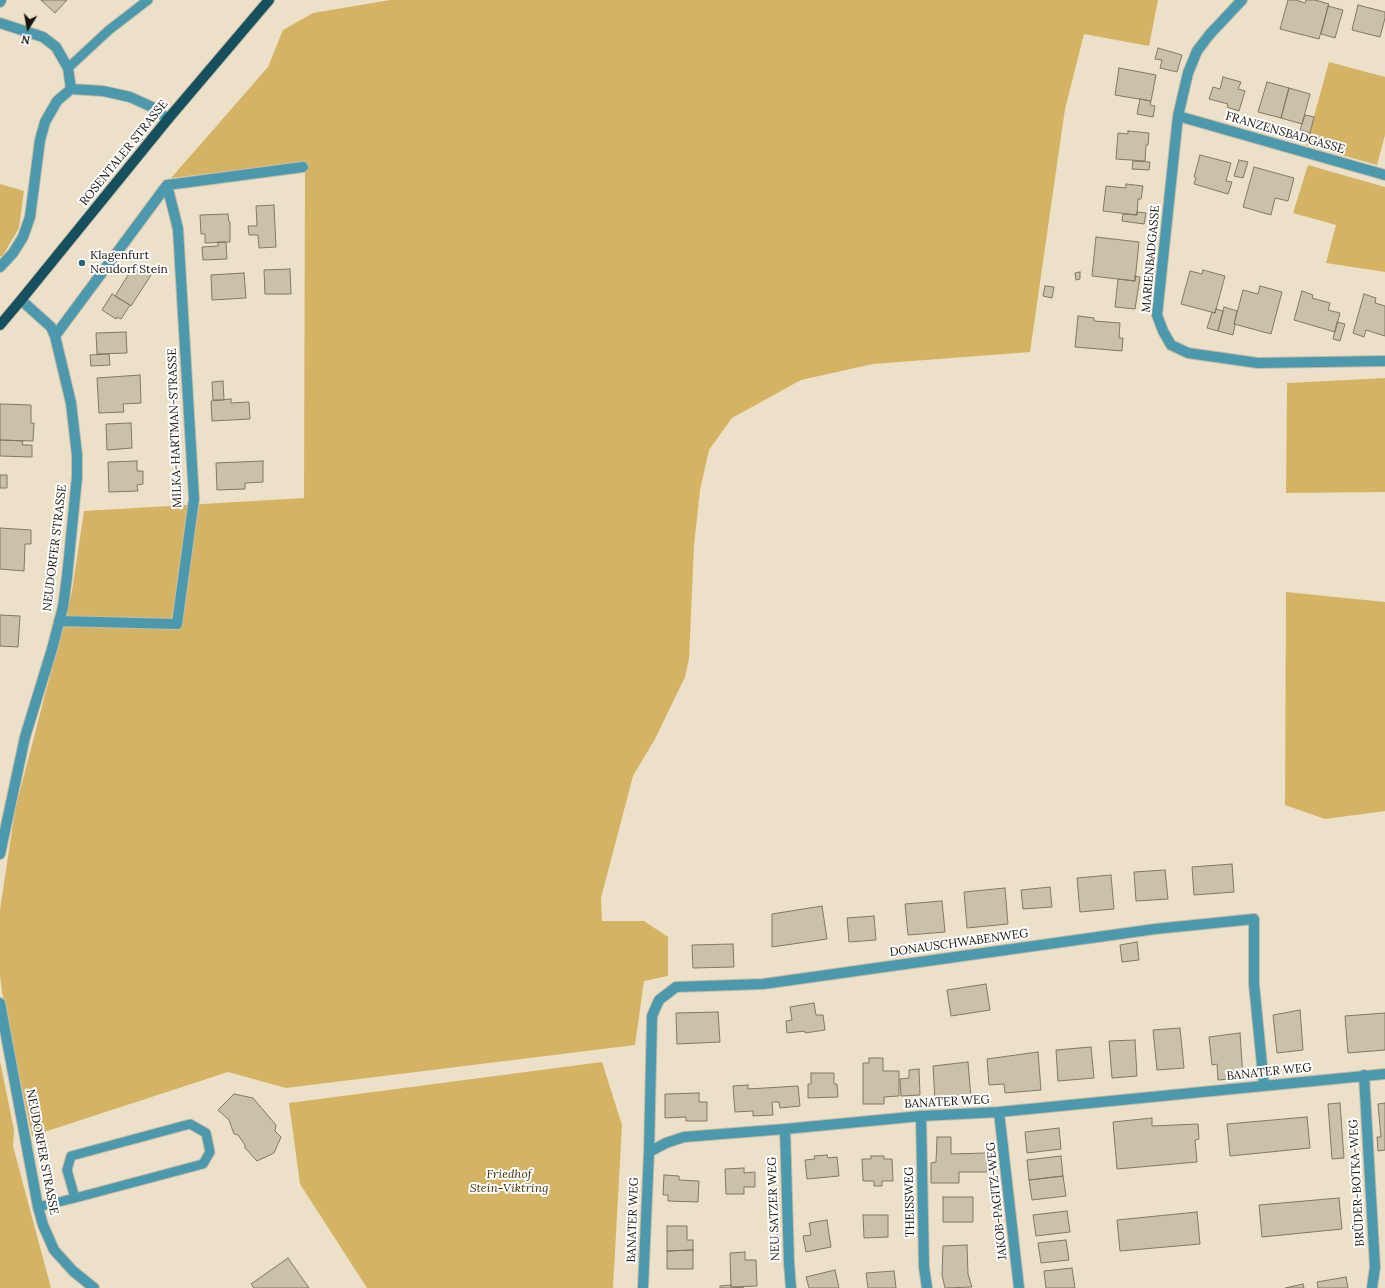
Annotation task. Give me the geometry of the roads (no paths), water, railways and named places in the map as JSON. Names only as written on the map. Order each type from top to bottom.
[{"type":"main road","name":"ROSENTALER STRASSE","points":[[0,325],[168,119],[269,0]]},
{"type":"street","name":"MARIENBADGASSE","points":[[1242,0],[1210,34],[1197,51],[1188,73],[1178,116],[1157,315],[1163,331],[1171,344],[1188,353],[1258,363],[1385,361]]},
{"type":"street","points":[[0,23],[43,37],[56,47],[68,68],[71,90]]},
{"type":"street","points":[[0,267],[13,254],[23,237],[30,217],[40,140],[45,122],[56,101],[71,90],[103,91],[130,97],[152,107],[168,119]]},
{"type":"street","name":"FRANZENSBADGASSE","points":[[1178,116],[1385,175]]},
{"type":"street","points":[[55,336],[168,185],[303,167]]},
{"type":"street","name":"MILKA-HARTMAN-STRASSE","points":[[59,621],[176,624],[194,499],[178,229],[168,185]]},
{"type":"street","name":"NEUDORFER STRASSE","points":[[0,854],[25,738],[59,621],[67,578],[77,477],[77,455],[71,403],[55,336],[51,327],[21,300]]},
{"type":"street","name":"DONAUSCHWABENWEG","points":[[649,1152],[652,1016],[659,1000],[676,987],[763,984],[1155,929],[1254,919],[1254,984],[1264,1086]]},
{"type":"street","name":"NEUDORFER STRASSE","points":[[0,1003],[38,1207],[43,1225],[54,1250],[72,1271],[94,1288]]},
{"type":"street","name":"BANATER WEG","points":[[643,1288],[649,1152],[666,1143],[684,1137],[920,1116],[1000,1112],[1385,1074]]},
{"type":"street","name":"BRÜDER-BOTKA-WEG","points":[[1364,1076],[1375,1267],[1372,1288]]},
{"type":"street","name":"JAKOB-PAGITZ-WEG","points":[[1000,1112],[1020,1288]]},
{"type":"street","name":"THEISSWEG","points":[[920,1116],[924,1267],[927,1288]]},
{"type":"street","name":"NEU SATZER WEG","points":[[785,1129],[791,1288]]},
{"type":"lane","points":[[68,68],[109,30],[148,0]]},
{"type":"lane","points":[[38,1207],[75,1198],[203,1164],[210,1152],[206,1133],[190,1124],[71,1156],[67,1170],[75,1198]]},
{"type":"place","name":"Klagenfurt Neudorf Stein","points":[[82,263]]},
{"type":"park label","name":"Friedhof Stein-Viktring","points":[[509,1182]]}]
